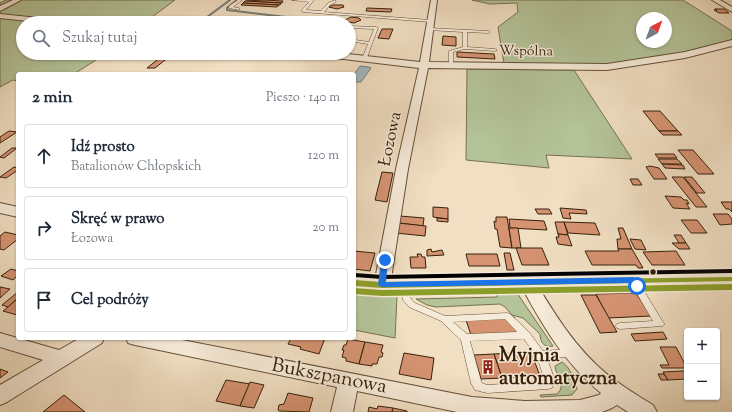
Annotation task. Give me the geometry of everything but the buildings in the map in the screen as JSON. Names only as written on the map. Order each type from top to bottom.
[{"type":"street","points":[[0,10],[18,0]]},
{"type":"street","name":"Łozowa","points":[[382,285],[402,169],[424,65],[434,0]]},
{"type":"street","points":[[715,0],[732,10]]},
{"type":"street","points":[[0,16],[16,18]]},
{"type":"street","name":"Wspólna","points":[[356,58],[424,65],[607,67],[684,55],[732,43]]},
{"type":"street","points":[[0,208],[16,212]]},
{"type":"street","points":[[356,283],[382,285],[732,279]]},
{"type":"street","points":[[527,282],[541,306],[573,353],[594,375],[616,393],[646,412]]},
{"type":"street","points":[[0,340],[46,353],[59,360]]},
{"type":"street","points":[[0,396],[92,340]]},
{"type":"street","name":"Bukszpanowa","points":[[145,340],[472,406],[505,409],[580,409],[605,402],[616,393]]},
{"type":"street","points":[[342,412],[349,381]]},
{"type":"lane","points":[[238,9],[230,7],[240,0]]},
{"type":"lane","points":[[294,0],[311,1]]},
{"type":"lane","points":[[311,1],[303,11],[365,16],[380,20],[388,18],[465,31],[488,32]]},
{"type":"lane","points":[[321,13],[328,4],[335,2]]},
{"type":"lane","points":[[365,16],[368,13],[381,13],[387,14],[388,18]]},
{"type":"lane","points":[[359,22],[378,23],[364,59]]},
{"type":"lane","points":[[356,27],[376,28]]},
{"type":"lane","points":[[465,31],[465,48]]},
{"type":"lane","points":[[356,41],[370,43]]},
{"type":"lane","points":[[451,65],[451,51],[465,48],[495,50]]},
{"type":"lane","points":[[620,326],[660,324],[633,280]]},
{"type":"lane","points":[[403,284],[407,300],[412,305],[444,319],[465,338],[476,383],[479,387],[487,389],[548,385],[550,381],[541,355],[508,316],[444,319]]},
{"type":"lane","points":[[465,338],[526,336]]},
{"type":"lane","points":[[541,355],[573,353]]},
{"type":"green space","points":[[6,0],[175,0],[153,16],[16,16],[16,60],[96,60],[77,72],[16,72],[16,81],[13,80],[0,87],[0,3]]},
{"type":"green space","points":[[472,0],[683,0],[732,31],[732,41],[681,53],[605,65],[504,64],[498,27],[518,12],[517,3],[490,4]]},
{"type":"green space","points":[[467,69],[574,70],[632,159],[546,155],[549,168],[466,160]]},
{"type":"green space","points":[[496,292],[517,293],[553,346],[543,344],[540,334],[523,318],[512,315],[500,304],[436,307],[427,305],[416,299],[497,297]]},
{"type":"green space","points":[[356,294],[396,295],[395,338],[356,330]]},
{"type":"green space","points":[[562,362],[570,370],[577,389],[572,395],[541,397],[540,395],[557,394],[560,391],[561,384],[555,366]]},
{"type":"water","points":[[360,66],[371,68],[361,82],[356,82],[356,72]]},
{"type":"waterway","points":[[208,16],[230,0]]},
{"type":"waterway","points":[[237,0],[227,8],[227,10],[278,16]]},
{"type":"transit line","points":[[356,275],[382,277],[732,271]]},
{"type":"transit line","points":[[356,283],[382,285],[732,279]]},
{"type":"transit line","points":[[356,291],[382,293],[732,287]]},
{"type":"place","name":"Myjnia automatyczna","points":[[488,367]]},
{"type":"route","points":[[385,260],[382,285],[633,280],[637,286]]}]
